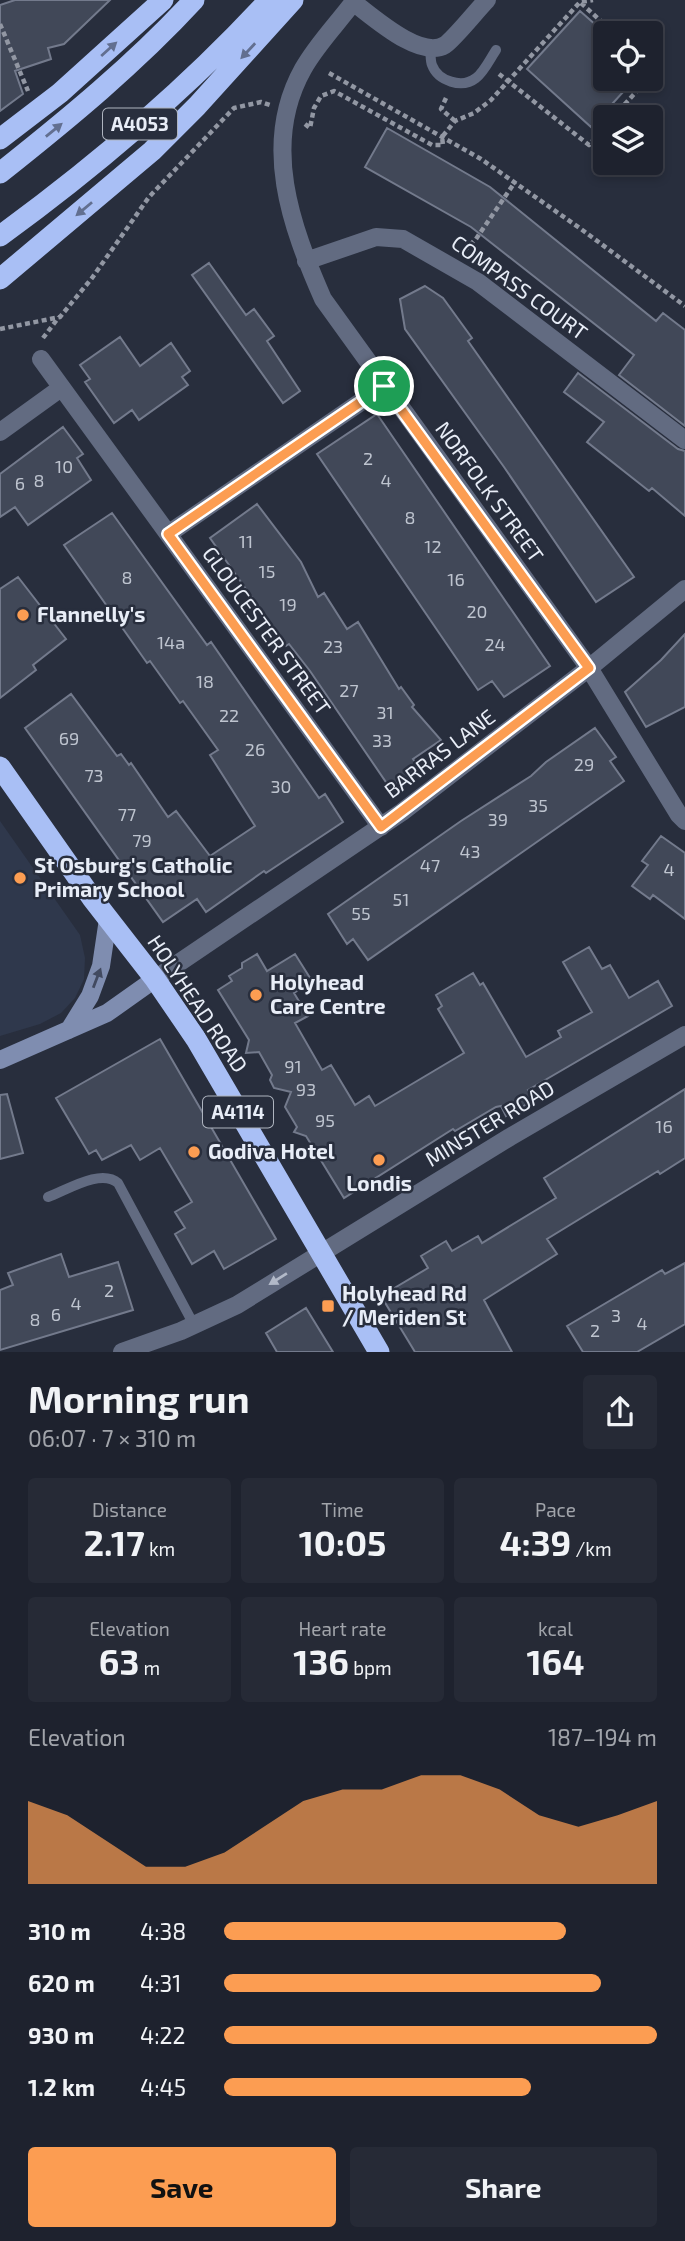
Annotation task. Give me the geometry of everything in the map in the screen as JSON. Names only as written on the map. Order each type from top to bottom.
[{"type":"highway","points":[[0,139],[60,93],[163,0]]},
{"type":"highway","name":"A4053","points":[[0,173],[92,99],[163,34],[194,0]]},
{"type":"highway","name":"A4053","points":[[0,236],[107,153],[173,94],[269,0]]},
{"type":"highway","points":[[0,279],[152,151],[197,107],[293,0]]},
{"type":"highway","name":"HOLYHEAD ROAD","points":[[0,767],[196,1039],[379,1352]]},
{"type":"street","points":[[354,1],[408,42],[430,48],[444,45],[487,0]]},
{"type":"street","name":"NORFOLK STREET","points":[[354,1],[303,68],[285,111],[282,167],[289,207],[306,261],[323,299],[589,668],[685,821]]},
{"type":"street","name":"COMPASS COURT","points":[[306,261],[376,237],[403,239],[478,282],[685,440]]},
{"type":"street","name":"GLOUCESTER STREET","points":[[41,359],[381,827]]},
{"type":"street","points":[[168,534],[384,386]]},
{"type":"street","points":[[0,432],[61,388]]},
{"type":"street","name":"BARRAS LANE","points":[[0,1060],[107,1013],[381,827],[589,668],[685,589]]},
{"type":"street","points":[[69,1030],[90,996],[101,966],[108,919]]},
{"type":"street","name":"MINSTER ROAD","points":[[122,1352],[194,1325],[237,1305],[510,1137],[685,1035]]},
{"type":"lane","points":[[430,48],[432,66],[441,78],[456,83],[475,79],[496,50]]},
{"type":"lane","points":[[48,1197],[100,1177],[112,1178],[118,1183],[194,1325]]},
{"type":"path","points":[[580,2],[601,21]]},
{"type":"path","points":[[0,24],[29,94]]},
{"type":"path","points":[[487,64],[589,145],[593,141]]},
{"type":"path","points":[[329,73],[515,181],[685,306]]},
{"type":"path","points":[[625,105],[637,91]]},
{"type":"path","points":[[0,329],[60,317],[92,278],[149,197],[234,108],[261,102],[285,111]]},
{"type":"path","points":[[442,103],[441,109],[455,121]]},
{"type":"path","points":[[446,262],[463,252],[476,239],[515,181]]},
{"type":"shaded area","name":"St Osburg's Catholic Primary School","points":[[0,821],[80,935],[85,958],[84,979],[75,998],[61,1013],[40,1024],[0,1036]]},
{"type":"building","points":[[15,0],[110,0],[64,44],[48,48],[51,59],[15,71],[23,94],[0,111],[0,5]]},
{"type":"building","points":[[580,11],[593,22],[593,91],[624,91],[611,105],[593,105],[591,127],[527,69]]},
{"type":"building","points":[[387,128],[490,187],[656,321],[663,313],[685,330],[685,426],[619,375],[634,355],[471,227],[365,167]]},
{"type":"building","points":[[209,263],[246,315],[254,309],[274,336],[267,341],[300,391],[283,403],[192,275]]},
{"type":"building","points":[[425,286],[443,298],[472,338],[468,341],[634,577],[596,602],[405,329],[400,299]]},
{"type":"building","points":[[120,337],[140,366],[171,343],[190,371],[182,377],[188,385],[139,420],[132,410],[114,423],[85,382],[90,379],[80,365]]},
{"type":"building","points":[[578,373],[678,449],[685,451],[685,516],[652,488],[649,491],[587,442],[604,422],[564,392]]},
{"type":"building","points":[[377,414],[550,666],[504,697],[492,681],[478,690],[317,454]]},
{"type":"building","points":[[63,427],[83,454],[77,458],[91,480],[28,525],[15,507],[0,517],[0,474]]},
{"type":"building","points":[[257,504],[301,562],[318,597],[324,593],[347,629],[358,622],[399,689],[401,687],[414,705],[412,707],[441,740],[413,759],[419,768],[390,788],[310,671],[289,644],[286,646],[210,538]]},
{"type":"building","points":[[112,513],[207,645],[211,642],[319,798],[325,794],[343,822],[266,873],[264,871],[206,912],[197,899],[163,922],[25,728],[71,694],[117,756],[121,754],[129,765],[131,763],[168,817],[176,811],[210,856],[255,826],[210,755],[218,750],[183,701],[180,703],[150,661],[147,663],[64,545]]},
{"type":"building","points":[[18,577],[66,639],[33,665],[36,670],[0,698],[0,589]]},
{"type":"building","points":[[685,634],[685,707],[646,727],[625,692]]},
{"type":"building","points":[[595,728],[616,757],[610,761],[624,781],[368,960],[353,939],[347,944],[328,914],[461,821],[531,776],[546,762]]},
{"type":"building","points":[[661,836],[685,853],[685,919],[653,895],[650,899],[632,886],[648,865],[642,861]]},
{"type":"building","points":[[589,947],[602,969],[610,965],[629,998],[658,981],[672,1006],[528,1090],[534,1100],[506,1116],[501,1106],[496,1107],[455,1131],[453,1129],[344,1198],[306,1136],[294,1132],[297,1127],[285,1107],[291,1092],[274,1088],[270,1080],[272,1075],[259,1052],[246,1053],[249,1040],[218,990],[232,981],[229,976],[242,968],[242,963],[257,954],[267,971],[295,954],[312,981],[294,993],[308,1016],[295,1023],[322,1070],[331,1065],[355,1105],[369,1096],[375,1106],[464,1053],[438,1009],[442,1006],[436,995],[473,973],[480,985],[483,983],[526,1057],[561,1037],[558,1031],[592,1012],[563,962]]},
{"type":"building","name":"Godiva Hotel","points":[[160,1039],[276,1239],[224,1269],[214,1251],[192,1264],[175,1234],[185,1228],[175,1212],[192,1202],[160,1148],[140,1160],[131,1145],[102,1160],[96,1150],[89,1154],[56,1098]]},
{"type":"building","points":[[685,1089],[685,1158],[660,1174],[658,1171],[547,1239],[557,1254],[484,1300],[512,1352],[415,1352],[381,1296],[428,1268],[421,1256],[446,1241],[452,1251],[478,1236],[482,1243],[556,1198],[544,1178]]},
{"type":"building","points":[[7,1094],[23,1153],[0,1159],[0,1095]]},
{"type":"building","points":[[61,1254],[69,1277],[118,1262],[133,1310],[0,1350],[0,1290],[13,1285],[8,1273]]},
{"type":"building","points":[[685,1263],[685,1324],[637,1352],[583,1352],[567,1326],[662,1270],[665,1274]]},
{"type":"building","points":[[306,1308],[333,1352],[277,1352],[266,1333]]},
{"type":"place","name":"Flannelly's","points":[[23,615]]},
{"type":"place","name":"St Osburg's Catholic Primary School","points":[[20,878]]},
{"type":"place","name":"Holyhead Care Centre","points":[[256,995]]},
{"type":"place","name":"Godiva Hotel","points":[[194,1152]]},
{"type":"place","name":"Londis","points":[[379,1160]]},
{"type":"place","name":"Holyhead Rd / Meriden St","points":[[328,1306]]},
{"type":"route","points":[[384,386],[589,668],[381,827],[168,534],[384,386]]}]
